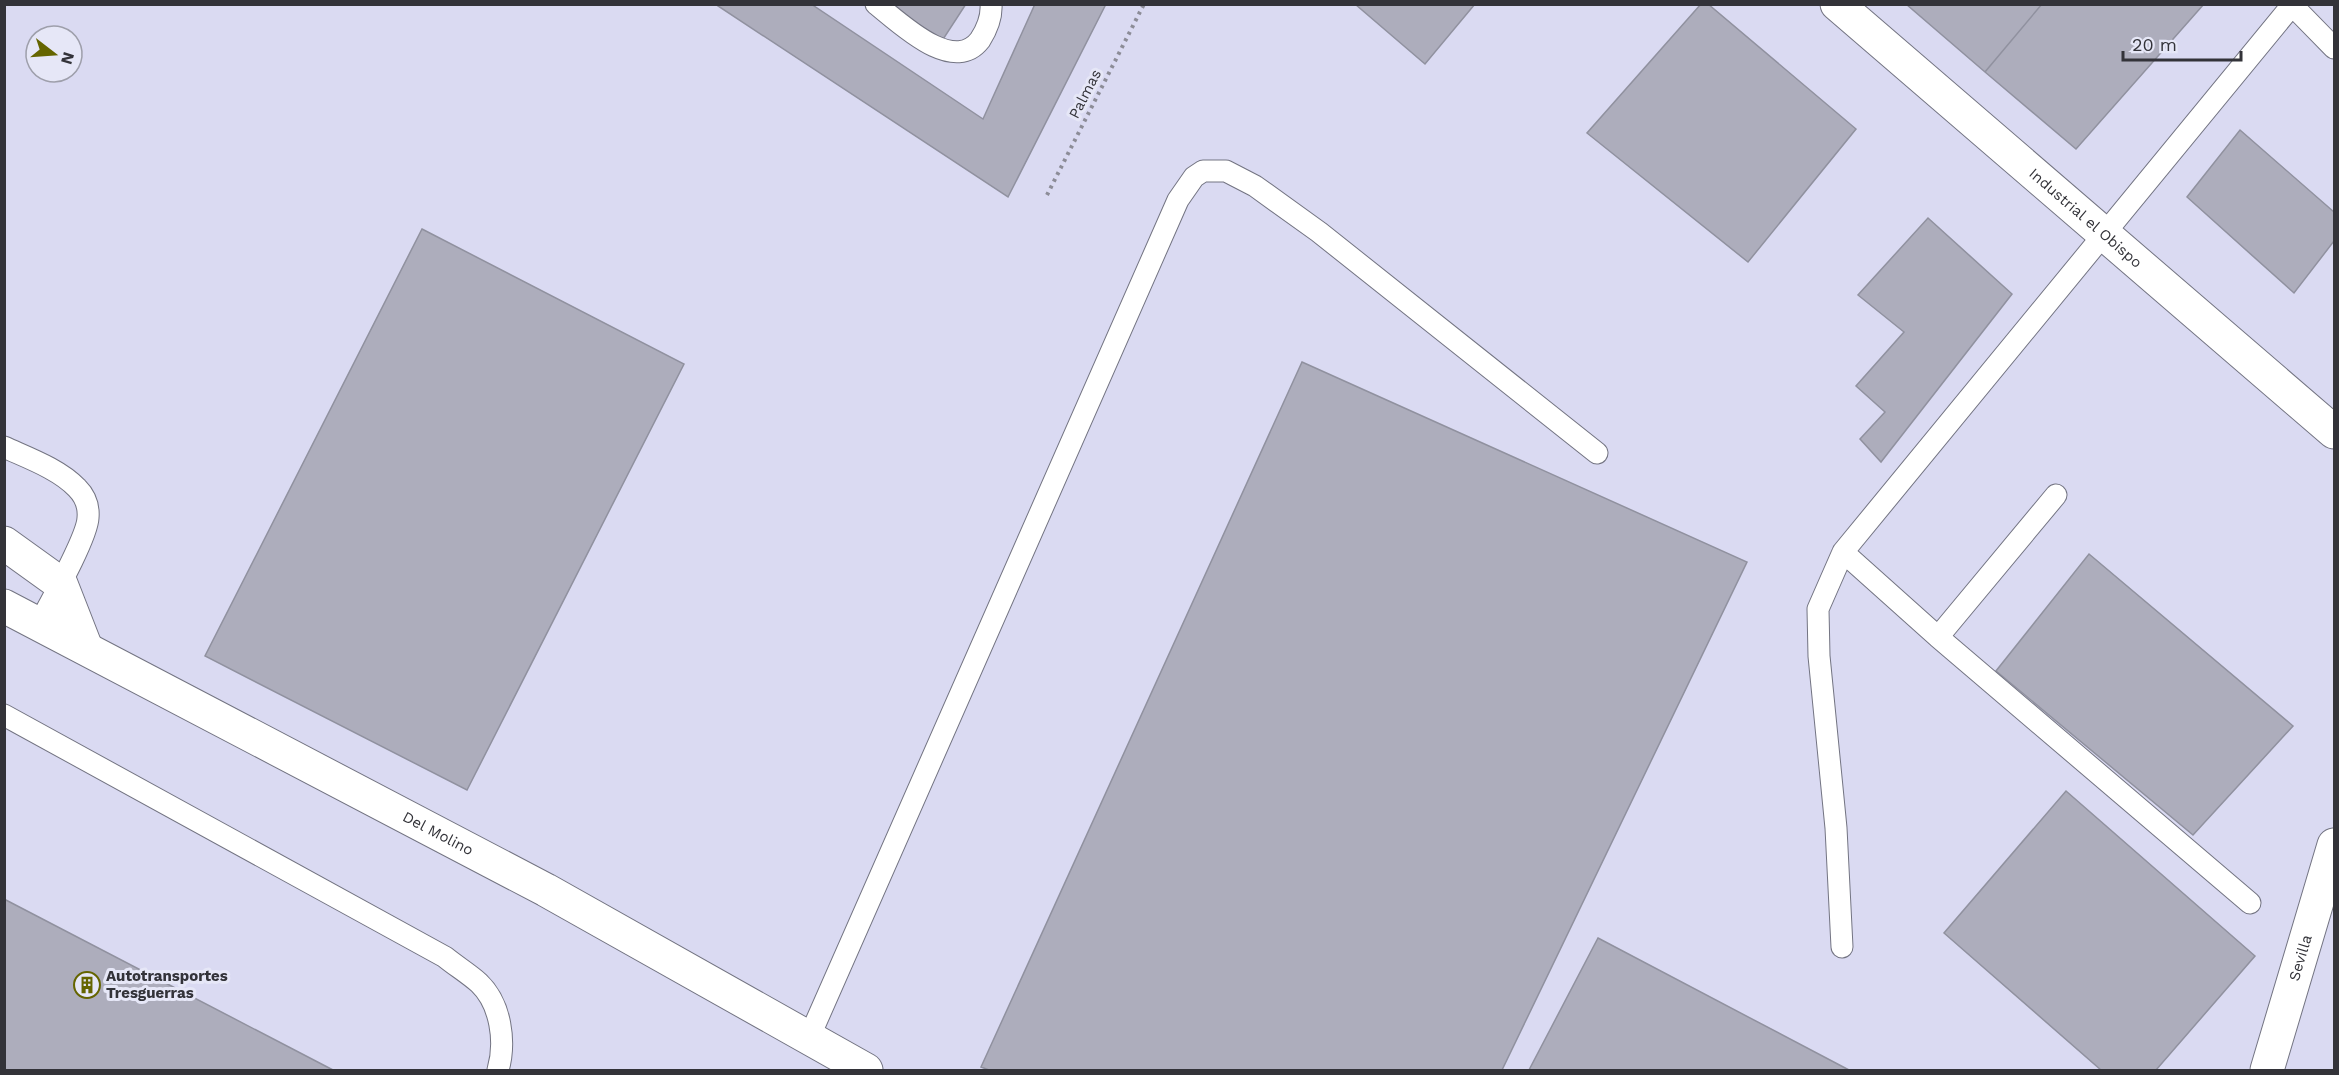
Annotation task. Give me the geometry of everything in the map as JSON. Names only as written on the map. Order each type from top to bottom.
[{"type":"street","name":"Industrial el Obispo","points":[[1837,4],[2334,432]]},
{"type":"street","points":[[4,543],[61,584],[86,648]]},
{"type":"street","name":"Del Molino","points":[[4,606],[546,890],[866,1071]]},
{"type":"street","name":"Sevilla","points":[[2267,1071],[2334,845]]},
{"type":"lane","points":[[876,4],[918,36],[942,50],[955,53],[969,50],[979,40],[989,24],[991,4]]},
{"type":"lane","points":[[1842,946],[1836,828],[1819,656],[1818,609],[1843,552],[2292,5],[2334,48]]},
{"type":"lane","points":[[808,1040],[1178,200],[1194,177],[1203,171],[1226,171],[1254,186],[1319,232],[1597,453]]},
{"type":"lane","points":[[4,447],[54,472],[77,488],[87,503],[88,520],[61,584],[39,624]]},
{"type":"lane","points":[[1938,637],[2056,495]]},
{"type":"lane","points":[[1843,552],[1938,637],[2250,903]]},
{"type":"lane","points":[[4,715],[446,957],[481,984],[498,1012],[502,1039],[498,1071]]},
{"type":"path","name":"Palmas","points":[[1047,195],[1144,4]]},
{"type":"shaded area","points":[[5,5],[2334,5],[2334,1070],[5,1070]]},
{"type":"building","points":[[715,4],[811,4],[983,119],[1035,4],[1106,4],[1008,197]]},
{"type":"building","points":[[883,4],[966,4],[940,44]]},
{"type":"building","points":[[1355,4],[1475,4],[1425,64]]},
{"type":"building","points":[[1701,4],[1708,4],[1856,129],[1748,262],[1587,133]]},
{"type":"building","points":[[1906,4],[2042,4],[1985,72]]},
{"type":"building","points":[[2042,4],[2204,4],[2076,149],[1985,72]]},
{"type":"building","points":[[2240,130],[2334,212],[2334,241],[2294,293],[2187,197]]},
{"type":"building","points":[[1928,218],[2012,294],[1881,462],[1860,439],[1885,412],[1856,386],[1904,332],[1858,295]]},
{"type":"building","points":[[422,229],[684,364],[467,790],[205,656]]},
{"type":"building","points":[[1302,362],[1747,562],[1502,1070],[989,1070],[981,1067]]},
{"type":"building","points":[[2089,554],[2293,726],[2193,835],[1996,671]]},
{"type":"building","points":[[2066,791],[2255,956],[2156,1070],[2101,1070],[1944,933]]},
{"type":"building","name":"Autotransportes Tresguerras","points":[[4,899],[333,1070],[4,1070]]},
{"type":"building","points":[[1598,938],[1849,1070],[1529,1070]]},
{"type":"place","name":"Autotransportes Tresguerras","points":[[87,985]]}]
